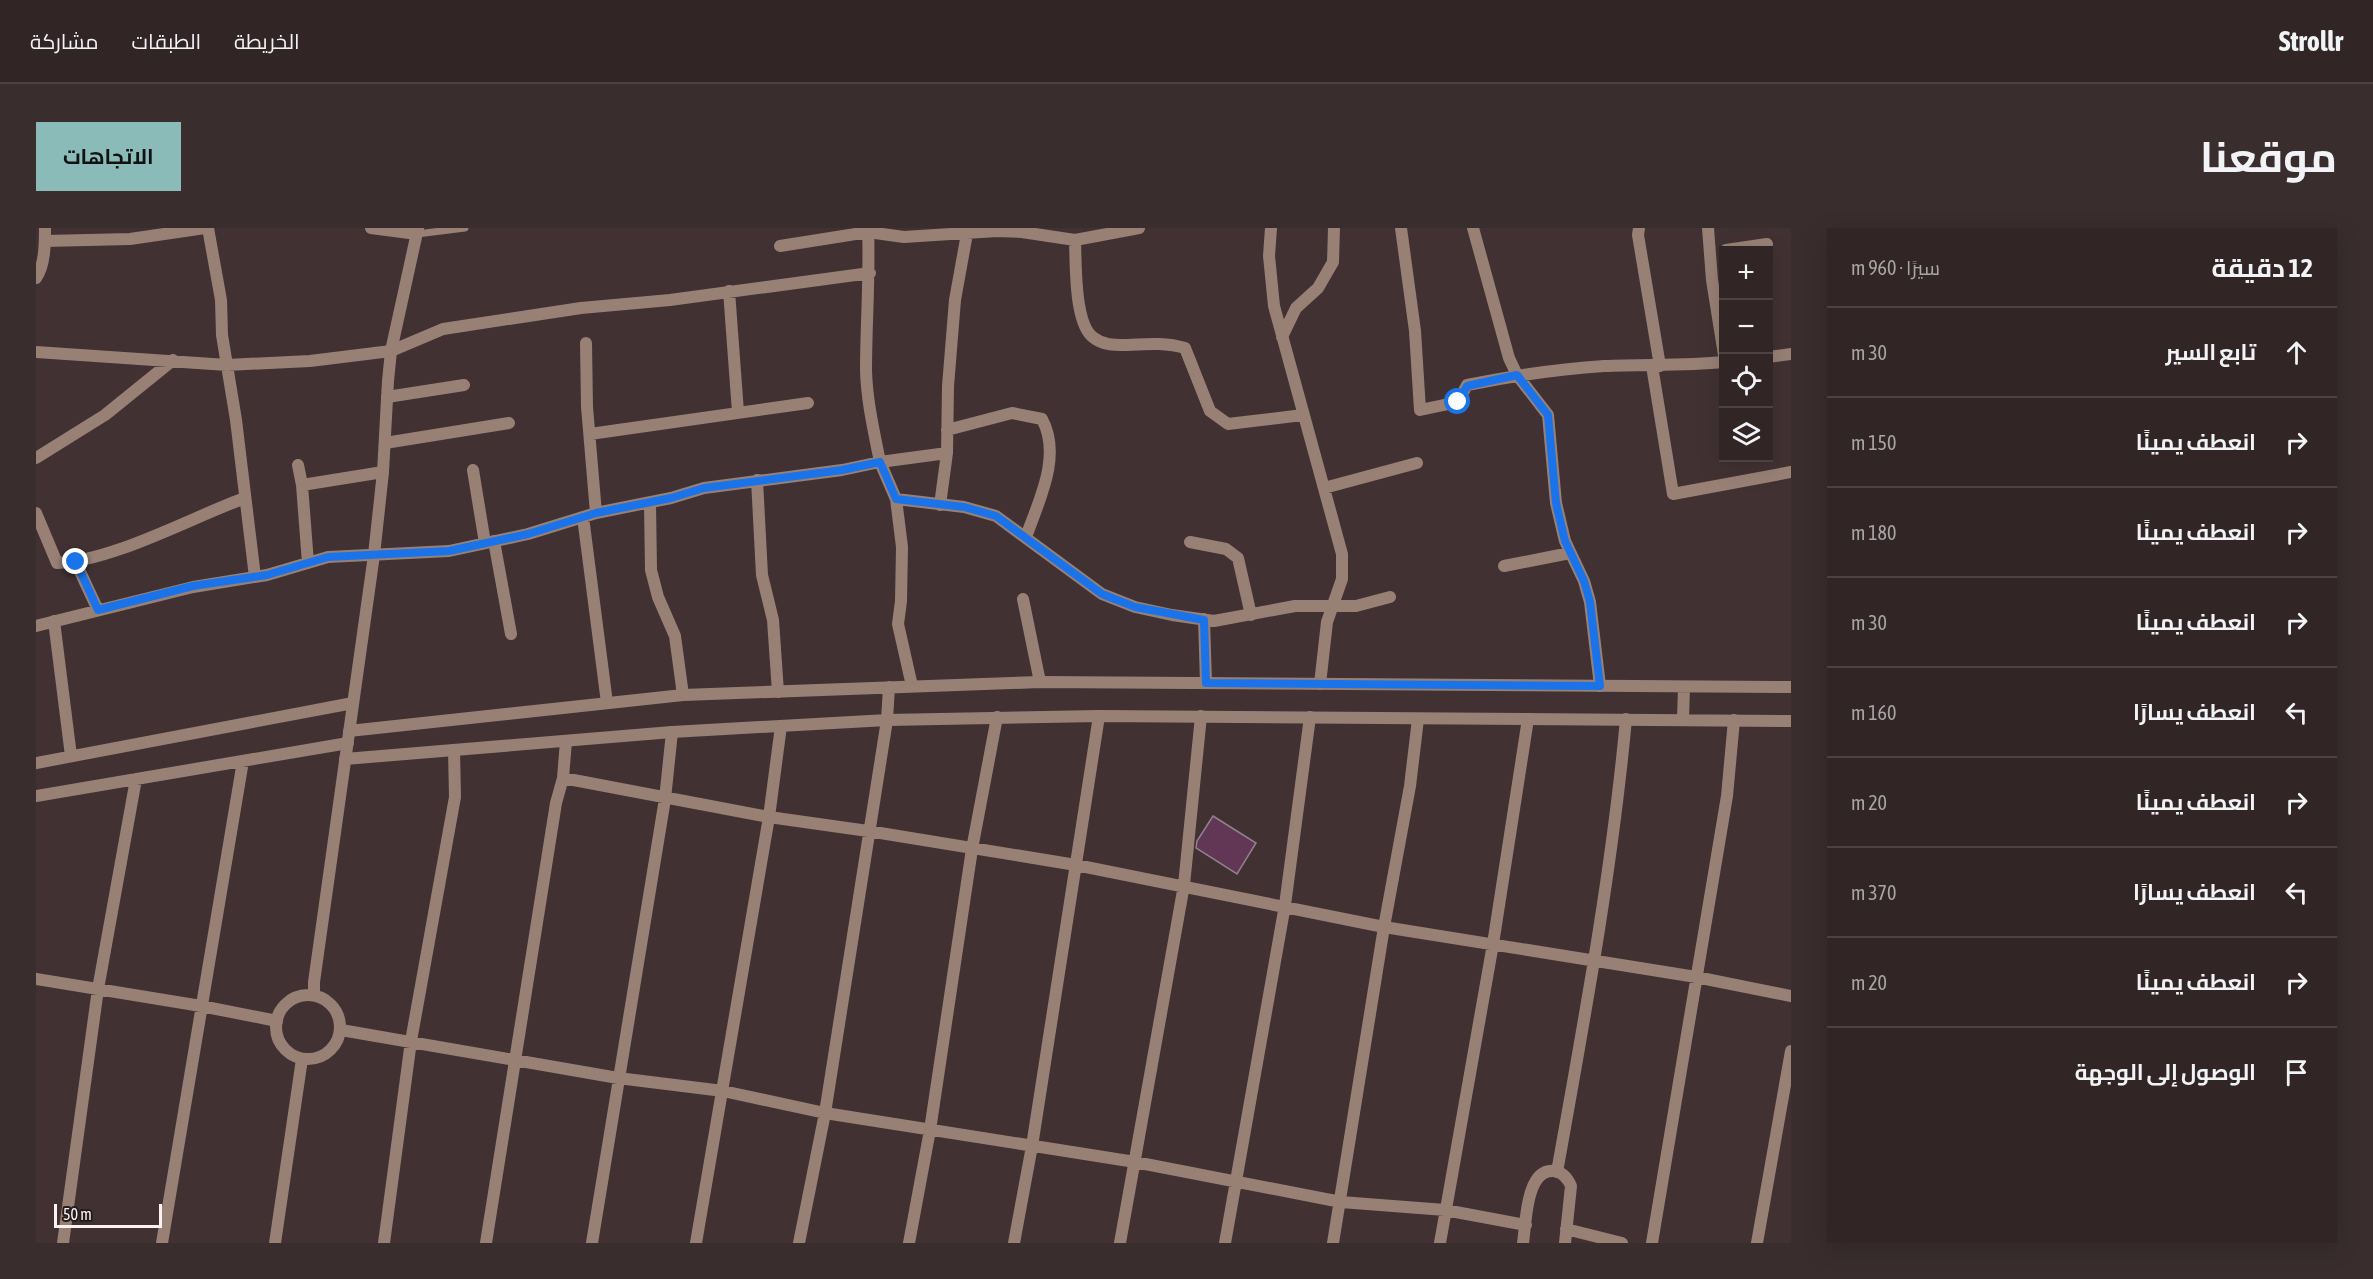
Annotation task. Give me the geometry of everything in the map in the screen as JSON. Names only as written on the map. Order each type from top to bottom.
[{"type":"street","points":[[36,278],[40,273],[45,228]]},
{"type":"street","points":[[45,241],[130,239],[206,228],[221,300],[222,335],[255,577]]},
{"type":"street","points":[[314,995],[374,555],[383,472],[391,351],[418,231],[371,228]]},
{"type":"street","points":[[780,246],[868,230],[904,237],[968,231],[1022,232],[1075,240],[1139,228]]},
{"type":"street","points":[[1271,228],[1269,256],[1274,306],[1342,554],[1342,579],[1327,622],[1320,684]]},
{"type":"street","points":[[1282,337],[1296,309],[1318,288],[1333,262],[1334,228]]},
{"type":"street","points":[[1401,228],[1415,331],[1420,410],[1458,402],[1467,386],[1517,375],[1604,366],[1719,362]]},
{"type":"street","points":[[1473,228],[1509,358],[1517,375],[1548,415],[1556,503],[1565,541],[1584,581],[1590,602],[1600,686]]},
{"type":"street","points":[[1639,228],[1638,235],[1674,494],[1791,472]]},
{"type":"street","points":[[1708,228],[1724,354]]},
{"type":"street","points":[[868,230],[870,273],[866,371],[869,404],[880,462],[896,499],[902,547],[901,601],[898,624],[912,687]]},
{"type":"street","points":[[939,505],[947,453],[948,386],[955,300],[968,231]]},
{"type":"street","points":[[1075,240],[1082,323],[1092,338],[1109,345],[1172,344],[1185,348],[1210,411],[1228,424],[1303,414]]},
{"type":"street","points":[[1755,246],[1767,244]]},
{"type":"street","points":[[1710,253],[1719,252]]},
{"type":"street","points":[[36,352],[227,365],[310,361],[391,351],[443,330],[581,308],[670,300],[870,273]]},
{"type":"street","points":[[729,291],[738,412]]},
{"type":"street","points":[[586,343],[596,513]]},
{"type":"street","points":[[1773,356],[1791,354]]},
{"type":"street","points":[[36,458],[105,415],[173,360]]},
{"type":"street","points":[[387,397],[464,385]]},
{"type":"street","points":[[590,434],[808,403]]},
{"type":"street","points":[[947,430],[1012,413],[1042,418],[1047,427],[1052,453],[1026,537]]},
{"type":"street","points":[[385,443],[508,423]]},
{"type":"street","points":[[36,626],[193,586],[255,577],[328,557],[449,551],[704,488],[842,470],[880,462],[947,453]]},
{"type":"street","points":[[1324,488],[1417,463]]},
{"type":"street","points":[[298,465],[302,485],[308,563]]},
{"type":"street","points":[[473,470],[511,634]]},
{"type":"street","points":[[302,485],[383,472]]},
{"type":"street","points":[[757,480],[762,575],[773,620],[778,692]]},
{"type":"street","points":[[36,513],[57,563],[76,562],[127,545],[245,498]]},
{"type":"street","points":[[896,499],[964,507],[996,516],[1102,594],[1135,607],[1214,621],[1295,606],[1356,606],[1390,597]]},
{"type":"street","points":[[650,503],[651,570],[658,597],[675,636],[683,695]]},
{"type":"street","points":[[583,517],[607,703]]},
{"type":"street","points":[[1190,542],[1226,549],[1238,558],[1251,615]]},
{"type":"street","points":[[1504,566],[1570,553]]},
{"type":"street","points":[[76,562],[98,610]]},
{"type":"street","points":[[1023,599],[1040,682]]},
{"type":"street","points":[[1204,620],[1206,683]]},
{"type":"street","points":[[54,621],[71,756]]},
{"type":"street","points":[[36,796],[243,761],[348,737],[683,695],[1040,682],[1791,687]]},
{"type":"street","points":[[799,1243],[825,1113],[886,720],[889,687]]},
{"type":"street","points":[[1683,719],[1684,687]]},
{"type":"street","points":[[36,763],[353,703]]},
{"type":"street","points":[[1014,1243],[1032,1146],[1099,716]]},
{"type":"street","points":[[1120,1243],[1184,885],[1201,716]]},
{"type":"street","points":[[909,1243],[930,1130],[972,849],[997,717]]},
{"type":"street","points":[[345,759],[672,732],[886,720],[997,717],[1626,718],[1791,721]]},
{"type":"street","points":[[1225,1243],[1285,905],[1310,717]]},
{"type":"street","points":[[1557,1172],[1594,962],[1619,800],[1626,718]]},
{"type":"street","points":[[1333,1243],[1384,927],[1410,786],[1418,719]]},
{"type":"street","points":[[1440,1243],[1493,944],[1528,719]]},
{"type":"street","points":[[1652,1243],[1727,796],[1734,720]]},
{"type":"street","points":[[696,1243],[769,817],[781,726]]},
{"type":"street","points":[[592,1243],[665,799],[672,732]]},
{"type":"street","points":[[486,1243],[517,1060],[556,803],[562,778],[566,741]]},
{"type":"street","points":[[384,1243],[411,1041],[455,797],[454,750]]},
{"type":"street","points":[[162,1243],[243,761]]},
{"type":"street","points":[[562,778],[769,817],[1076,865],[1285,905],[1384,927],[1696,977],[1791,996]]},
{"type":"street","points":[[63,1243],[98,989],[136,779]]},
{"type":"street","points":[[36,979],[277,1021]]},
{"type":"street","points":[[302,995],[314,995],[326,1000],[335,1009],[341,1030],[335,1045],[327,1054],[315,1059],[302,1059],[291,1054],[282,1045],[277,1034],[277,1021],[281,1009],[290,1000],[302,995]]},
{"type":"street","points":[[341,1030],[618,1078],[723,1091],[825,1113],[1135,1162],[1341,1202],[1445,1210],[1526,1225]]},
{"type":"street","points":[[1757,1243],[1791,1051]]},
{"type":"street","points":[[275,1243],[302,1059]]},
{"type":"street","points":[[1523,1243],[1532,1184],[1545,1172],[1557,1172],[1566,1178],[1571,1186],[1565,1243]]},
{"type":"street","points":[[1566,1230],[1622,1243]]},
{"type":"lane","points":[[418,231],[465,228]]},
{"type":"building","points":[[1213,816],[1256,843],[1237,874],[1196,848],[1197,841]]},
{"type":"route","points":[[76,562],[98,610],[193,586],[267,575],[328,557],[449,551],[528,534],[596,513],[671,498],[704,488],[842,470],[880,462],[896,499],[964,507],[996,516],[1102,594],[1135,607],[1204,620],[1206,683],[1600,686],[1590,602],[1584,581],[1565,541],[1556,503],[1548,415],[1517,375],[1467,386],[1458,402]]}]
